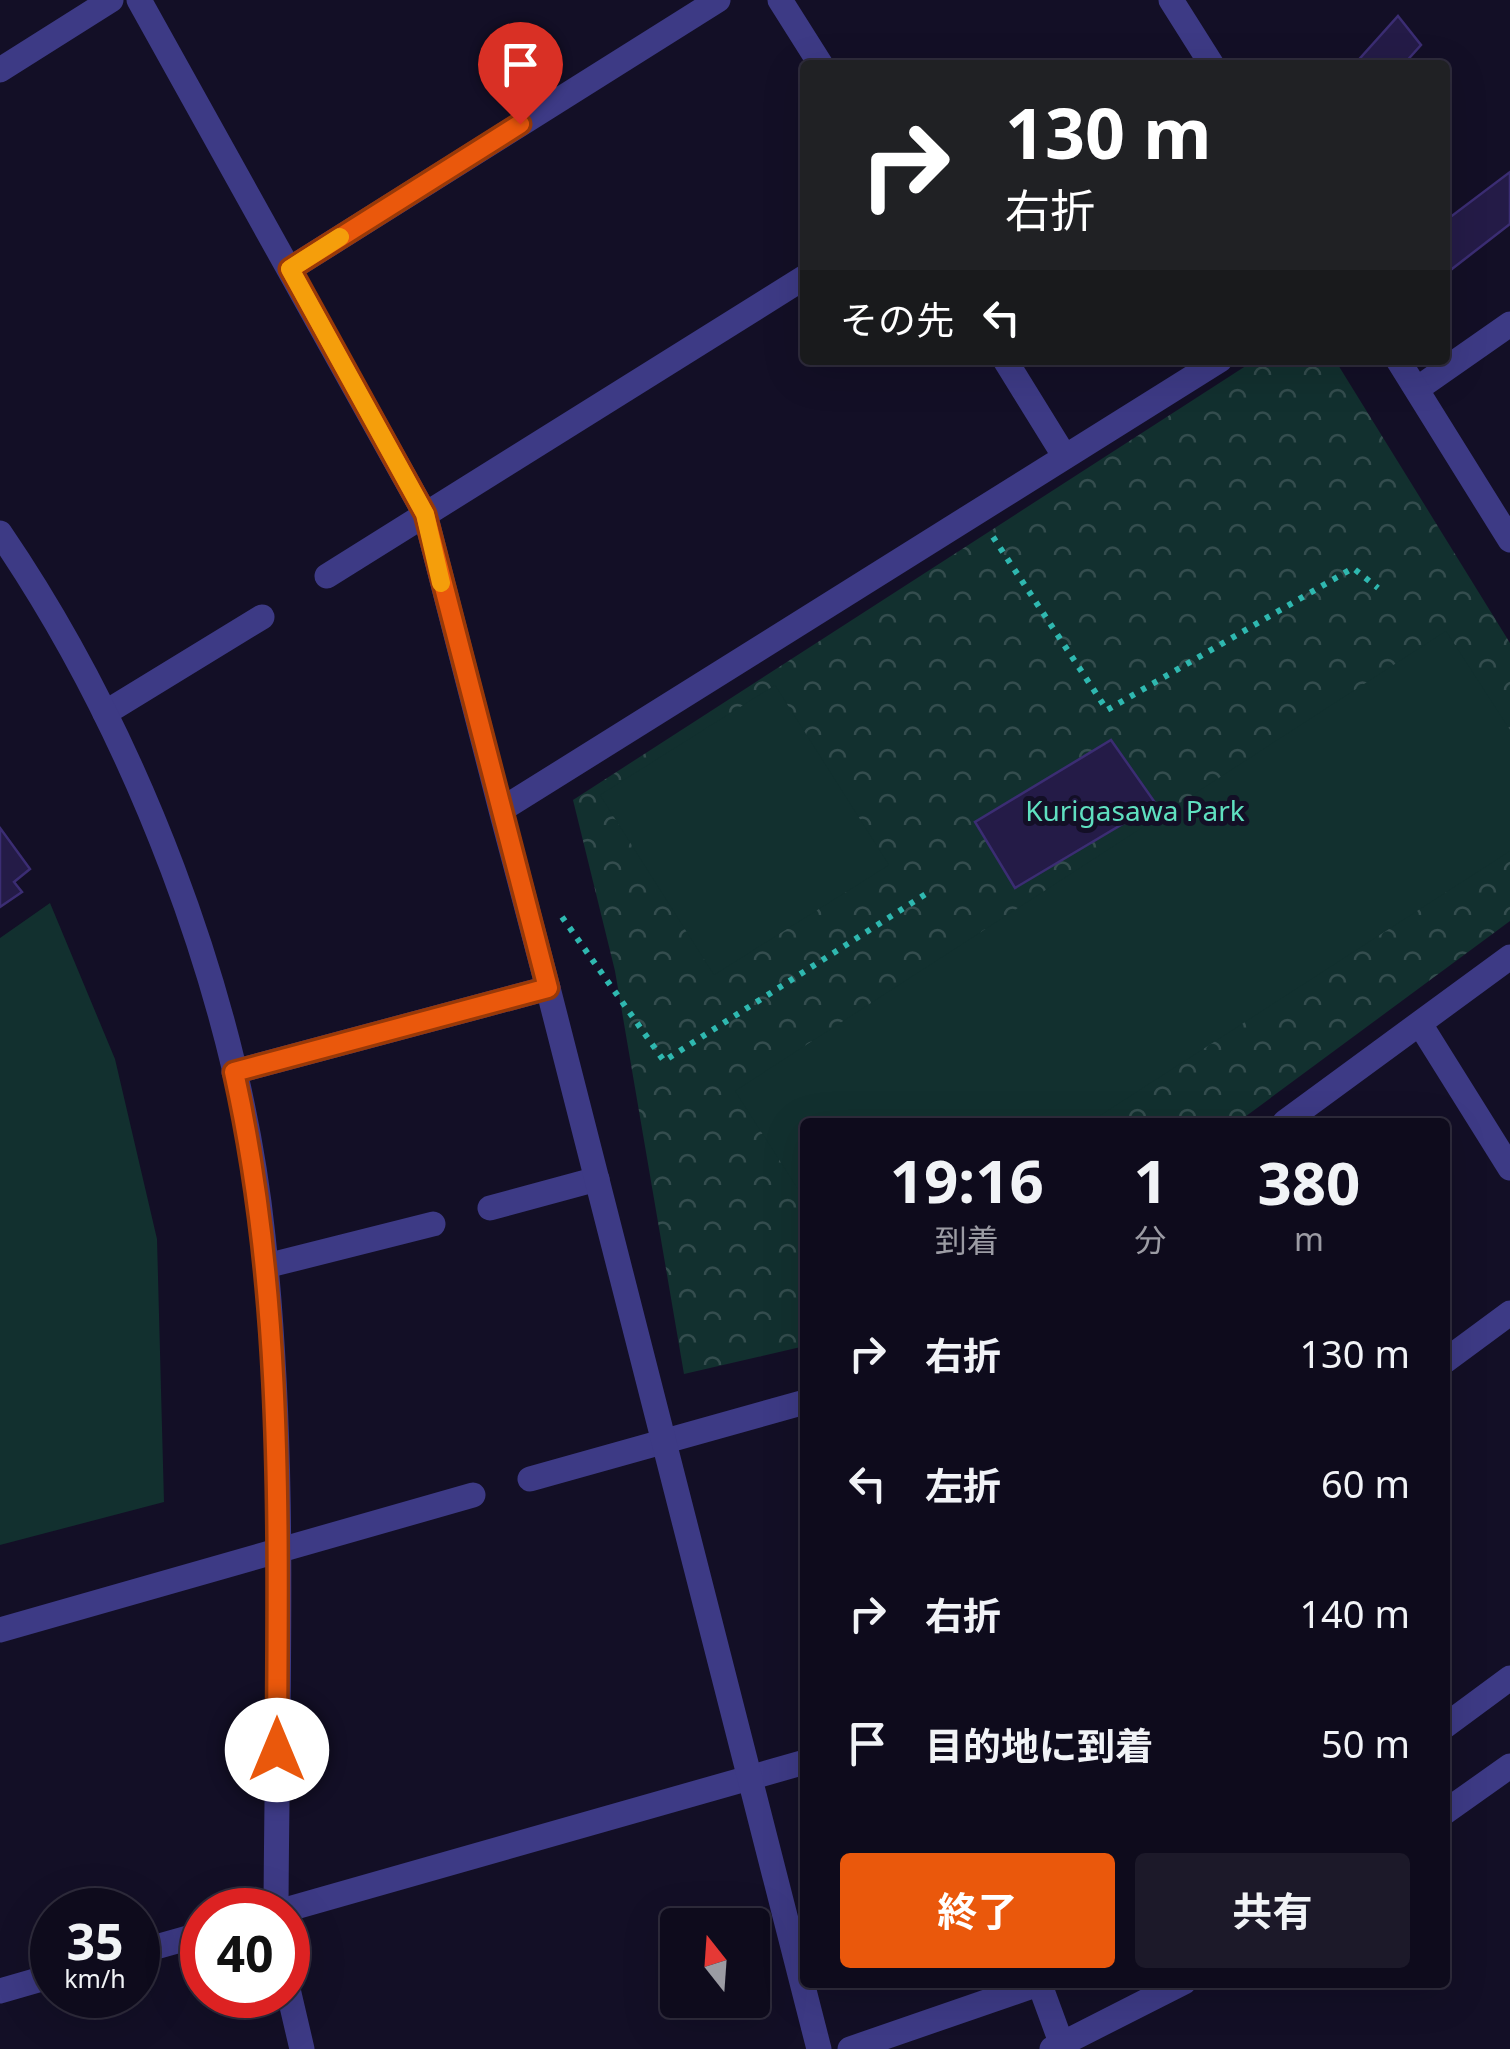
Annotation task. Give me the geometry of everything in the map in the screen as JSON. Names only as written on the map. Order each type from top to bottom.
[{"type":"street","points":[[0,70],[111,0]]},
{"type":"street","points":[[139,0],[425,514],[800,1973]]},
{"type":"street","points":[[290,269],[718,0]]},
{"type":"street","points":[[780,0],[817,60]]},
{"type":"street","points":[[1171,0],[1209,60]]},
{"type":"street","points":[[327,576],[800,281]]},
{"type":"street","points":[[1417,388],[1510,324]]},
{"type":"street","points":[[1008,365],[1064,457]]},
{"type":"street","points":[[501,810],[1212,365]]},
{"type":"street","points":[[1401,365],[1510,540]]},
{"type":"street","points":[[0,534],[48,609],[106,713],[169,858],[234,1072],[252,1158],[266,1266],[275,1414],[276,1888]]},
{"type":"street","points":[[106,713],[262,617]]},
{"type":"street","points":[[1290,1118],[1510,957]]},
{"type":"street","points":[[234,1072],[548,988]]},
{"type":"street","points":[[1420,1024],[1510,1168]]},
{"type":"street","points":[[490,1208],[597,1179]]},
{"type":"street","points":[[266,1266],[433,1224]]},
{"type":"street","points":[[1450,1357],[1510,1313]]},
{"type":"street","points":[[530,1479],[800,1403]]},
{"type":"street","points":[[0,1630],[473,1495]]},
{"type":"street","points":[[1450,1722],[1510,1678]]},
{"type":"street","points":[[310,1903],[800,1763]]},
{"type":"street","points":[[1450,1808],[1510,1766]]},
{"type":"street","points":[[0,1991],[30,1982]]},
{"type":"street","points":[[804,1988],[819,2049]]},
{"type":"street","points":[[850,2049],[1030,1988]]},
{"type":"street","points":[[1043,1988],[1060,2048],[1173,1988]]},
{"type":"street","points":[[295,2018],[302,2049]]},
{"type":"path","points":[[976,511],[1107,710],[1353,568],[1378,588]]},
{"type":"path","points":[[522,888],[549,899],[664,1060],[929,892]]},
{"type":"green space","name":"Kurigasawa Park","points":[[1247,365],[1338,365],[1510,643],[1510,921],[1243,1118],[800,1118],[800,1347],[684,1374],[615,971],[573,800]]},
{"type":"green space","points":[[1446,631],[1510,730],[1510,851],[1096,1118],[800,1118],[800,1192],[735,1091]]},
{"type":"green space","points":[[775,685],[889,865],[714,975],[600,795]]},
{"type":"green space","points":[[50,903],[115,1059],[157,1239],[164,1502],[0,1545],[0,938]]},
{"type":"building","points":[[1398,16],[1421,45],[1408,60],[1358,60]]},
{"type":"building","points":[[1510,172],[1510,224],[1450,270],[1450,217]]},
{"type":"building","points":[[1111,740],[1156,804],[1015,888],[975,822]]},
{"type":"building","points":[[0,828],[30,869],[14,882],[22,892],[0,907]]},
{"type":"slow traffic","points":[[340,237],[290,269],[425,514],[441,583]]},
{"type":"route","points":[[277,1750],[278,1551],[269,1302],[252,1158],[234,1072],[548,988],[425,514],[290,269],[520,124]]}]
